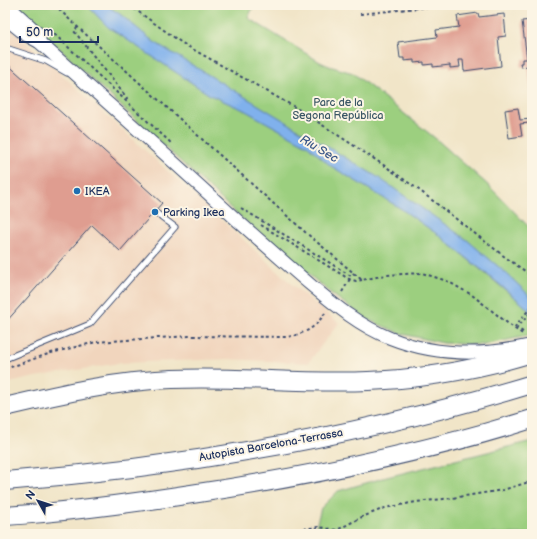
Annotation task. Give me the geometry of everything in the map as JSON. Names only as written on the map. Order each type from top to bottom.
[{"type":"highway","points":[[5,407],[51,396],[115,384],[154,380],[212,378],[360,381],[445,374],[480,367],[529,345]]},
{"type":"highway","name":"Autopista Barcelona-Terrassa","points":[[5,481],[125,469],[255,450],[411,417],[532,384]]},
{"type":"highway","points":[[5,516],[134,503],[267,482],[420,450],[532,419]]},
{"type":"street","points":[[11,5],[15,12],[40,34],[39,42]]},
{"type":"street","points":[[5,18],[26,35],[39,42],[291,269],[353,319],[390,338],[412,345],[454,353],[492,352],[529,345]]},
{"type":"lane","points":[[5,49],[46,61],[89,86]]},
{"type":"lane","points":[[5,359],[90,324],[175,227],[155,212]]},
{"type":"path","points":[[56,5],[78,27],[305,232],[362,280]]},
{"type":"path","points":[[129,5],[182,44],[298,109],[361,150],[419,190],[505,257],[532,276]]},
{"type":"path","points":[[360,14],[448,5]]},
{"type":"path","points":[[46,26],[172,144]]},
{"type":"path","points":[[78,27],[74,31],[127,98],[122,104]]},
{"type":"path","points":[[239,207],[351,276]]},
{"type":"path","points":[[260,225],[349,279],[356,281],[386,275],[422,273],[441,279],[472,295],[516,328],[529,345]]},
{"type":"path","points":[[342,292],[354,273]]},
{"type":"path","points":[[516,328],[516,325],[532,306]]},
{"type":"path","points":[[516,328],[532,311]]},
{"type":"path","points":[[5,369],[51,353],[96,342],[189,336],[288,337],[310,330],[317,324],[325,313]]},
{"type":"path","points":[[262,534],[318,527],[337,530],[362,517],[385,508],[416,502],[503,490],[532,481]]},
{"type":"shaded area","points":[[5,23],[294,286],[339,323],[308,363],[228,359],[119,363],[35,377],[5,384]]},
{"type":"green space","points":[[16,5],[87,5],[108,27],[210,95],[244,110],[307,145],[331,166],[400,208],[437,234],[526,307],[532,315],[532,335],[484,345],[443,343],[402,334],[366,319],[332,294],[237,214],[19,11]]},
{"type":"green space","name":"Parc de la Segona República","points":[[106,5],[254,5],[248,18],[320,62],[353,73],[435,138],[489,186],[528,226],[532,228],[532,298],[507,274],[467,240],[379,178],[154,42],[121,15]]},
{"type":"green space","points":[[532,441],[532,534],[314,534],[321,508],[338,491],[387,477]]},
{"type":"water","name":"Riu Sec","points":[[87,5],[106,5],[121,15],[154,42],[379,178],[467,240],[507,274],[532,298],[532,315],[526,307],[492,278],[437,234],[400,208],[331,166],[307,145],[244,110],[210,95],[108,27]]},
{"type":"building","points":[[478,13],[479,17],[504,14],[506,36],[498,37],[501,66],[464,71],[463,60],[459,60],[460,67],[450,68],[450,65],[433,67],[433,64],[424,65],[424,62],[414,63],[414,60],[404,61],[404,58],[400,58],[398,42],[437,37],[436,30],[459,27],[457,16]]},
{"type":"building","points":[[532,20],[531,95],[528,66],[521,67],[520,63],[522,63],[522,59],[527,59],[522,21]]},
{"type":"building","name":"IKEA","points":[[5,62],[162,203],[120,251],[92,225],[5,323]]},
{"type":"building","points":[[518,108],[520,120],[532,119],[532,127],[529,127],[529,123],[520,124],[522,136],[509,138],[505,110]]},
{"type":"place","name":"IKEA","points":[[77,191]]},
{"type":"place","name":"Parking Ikea","points":[[155,212]]}]
